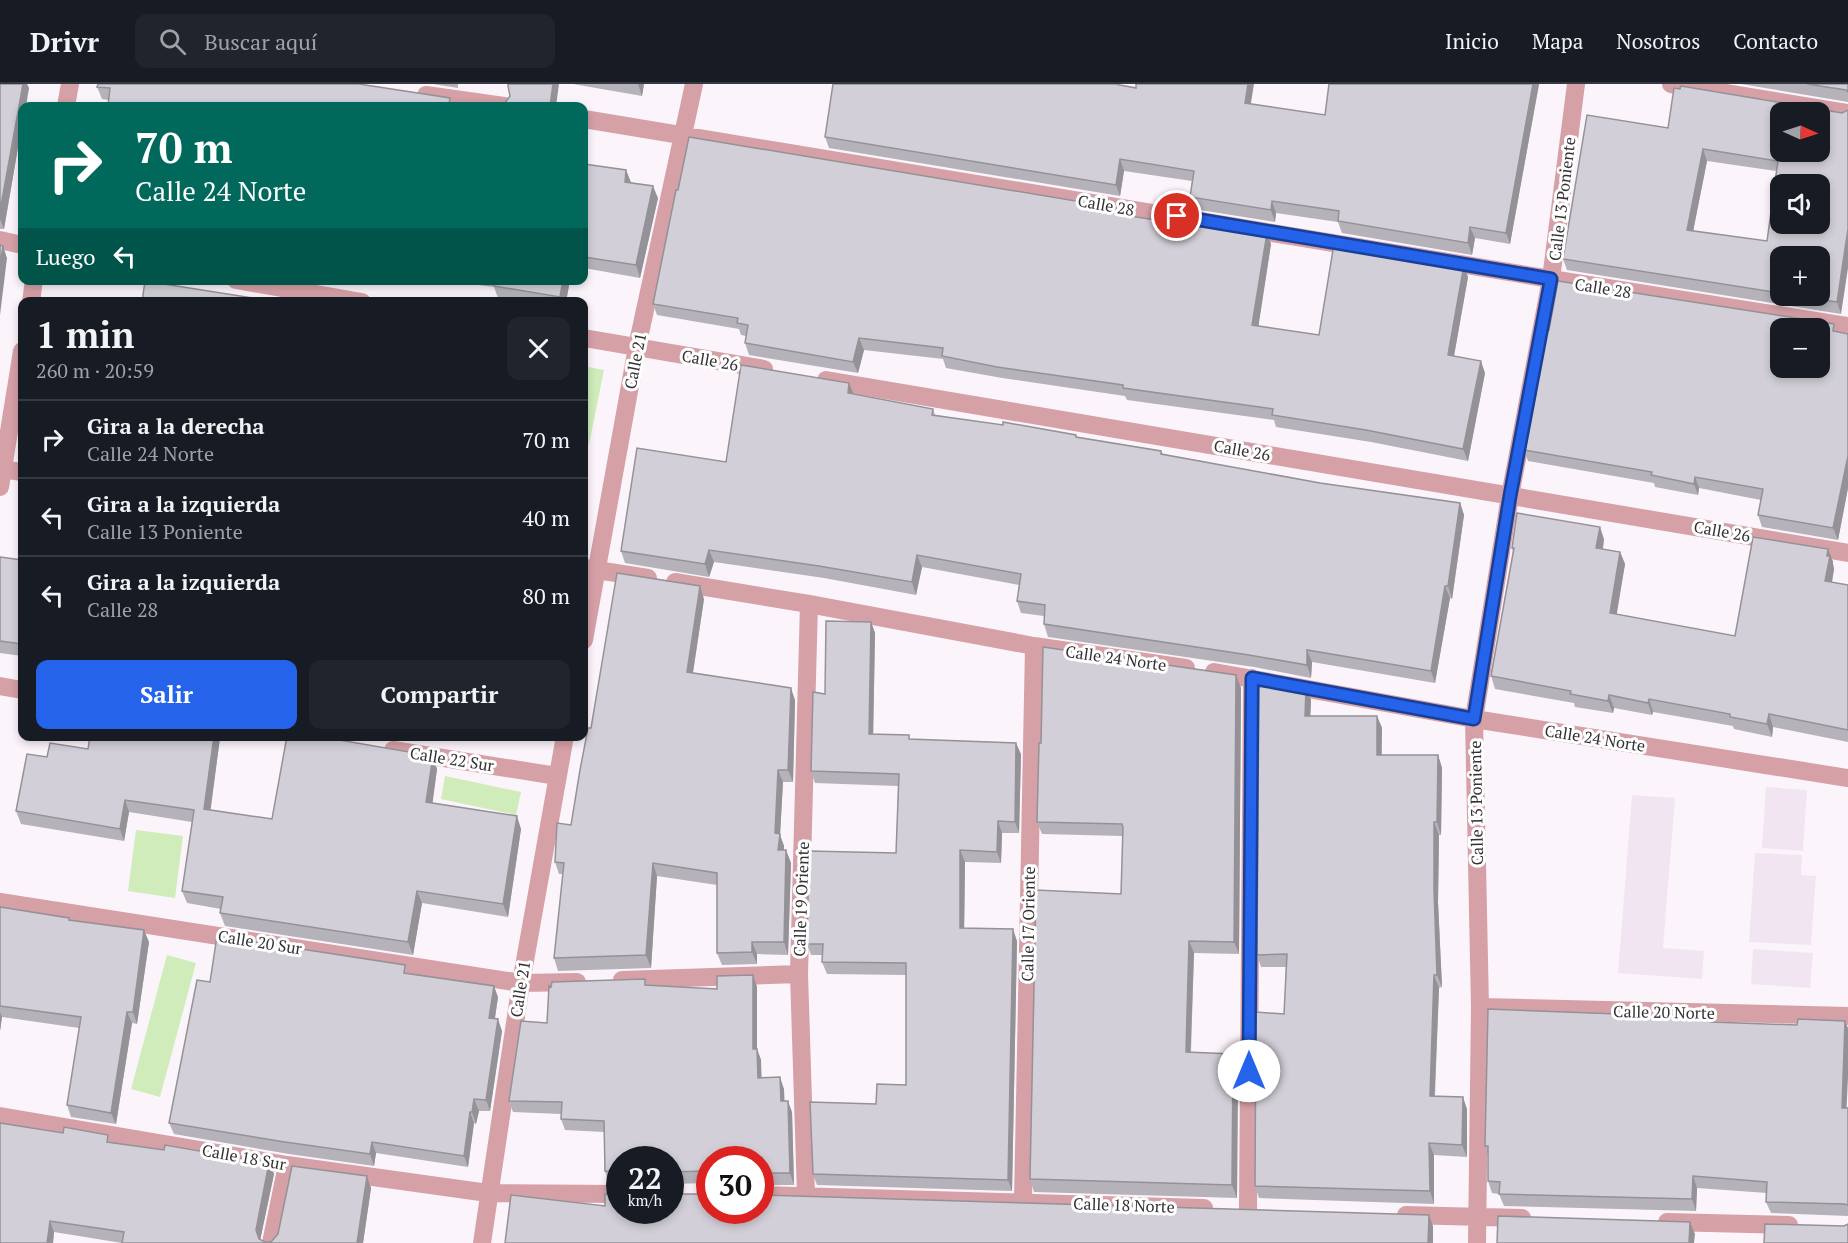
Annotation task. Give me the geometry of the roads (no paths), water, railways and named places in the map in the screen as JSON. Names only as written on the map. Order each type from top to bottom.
[{"type":"street","points":[[67,102],[70,84]]},
{"type":"street","name":"Calle 21","points":[[588,593],[590,569],[694,84]]},
{"type":"street","name":"Calle 13 Poniente","points":[[1477,1243],[1480,1007],[1474,719],[1510,496],[1551,279],[1576,84]]},
{"type":"street","points":[[1671,84],[1848,113]]},
{"type":"street","points":[[413,93],[476,102]]},
{"type":"street","name":"Calle 28","points":[[588,120],[1848,326]]},
{"type":"street","points":[[0,240],[18,244]]},
{"type":"street","points":[[265,285],[333,297]]},
{"type":"street","name":"Calle 26","points":[[588,339],[779,372]]},
{"type":"street","points":[[0,488],[18,375]]},
{"type":"street","name":"Calle 26","points":[[814,378],[1848,553]]},
{"type":"street","points":[[2,469],[18,471]]},
{"type":"street","name":"Calle 24 Norte","points":[[590,569],[809,604],[1034,646],[1252,678],[1474,719],[1848,778]]},
{"type":"street","name":"Calle 19 Oriente","points":[[806,1195],[800,974],[809,604]]},
{"type":"street","name":"Calle 17 Oriente","points":[[1023,1202],[1034,646]]},
{"type":"street","points":[[1236,1209],[1252,678]]},
{"type":"street","points":[[0,686],[18,689]]},
{"type":"street","name":"Calle 21","points":[[482,1243],[521,983],[564,741]]},
{"type":"street","name":"Calle 22 Sur","points":[[382,748],[557,776]]},
{"type":"street","name":"Calle 20 Sur","points":[[0,902],[521,983]]},
{"type":"street","points":[[521,983],[800,974]]},
{"type":"street","name":"Calle 20 Norte","points":[[1480,1007],[1848,1016]]},
{"type":"street","name":"Calle 18 Sur","points":[[0,1116],[287,1165],[488,1193]]},
{"type":"street","points":[[271,1243],[287,1165]]},
{"type":"street","points":[[488,1193],[606,1194]]},
{"type":"street","name":"Calle 18 Norte","points":[[774,1195],[1270,1210]]},
{"type":"street","points":[[1385,1214],[1537,1218]]},
{"type":"street","points":[[1644,1221],[1812,1226]]}]
